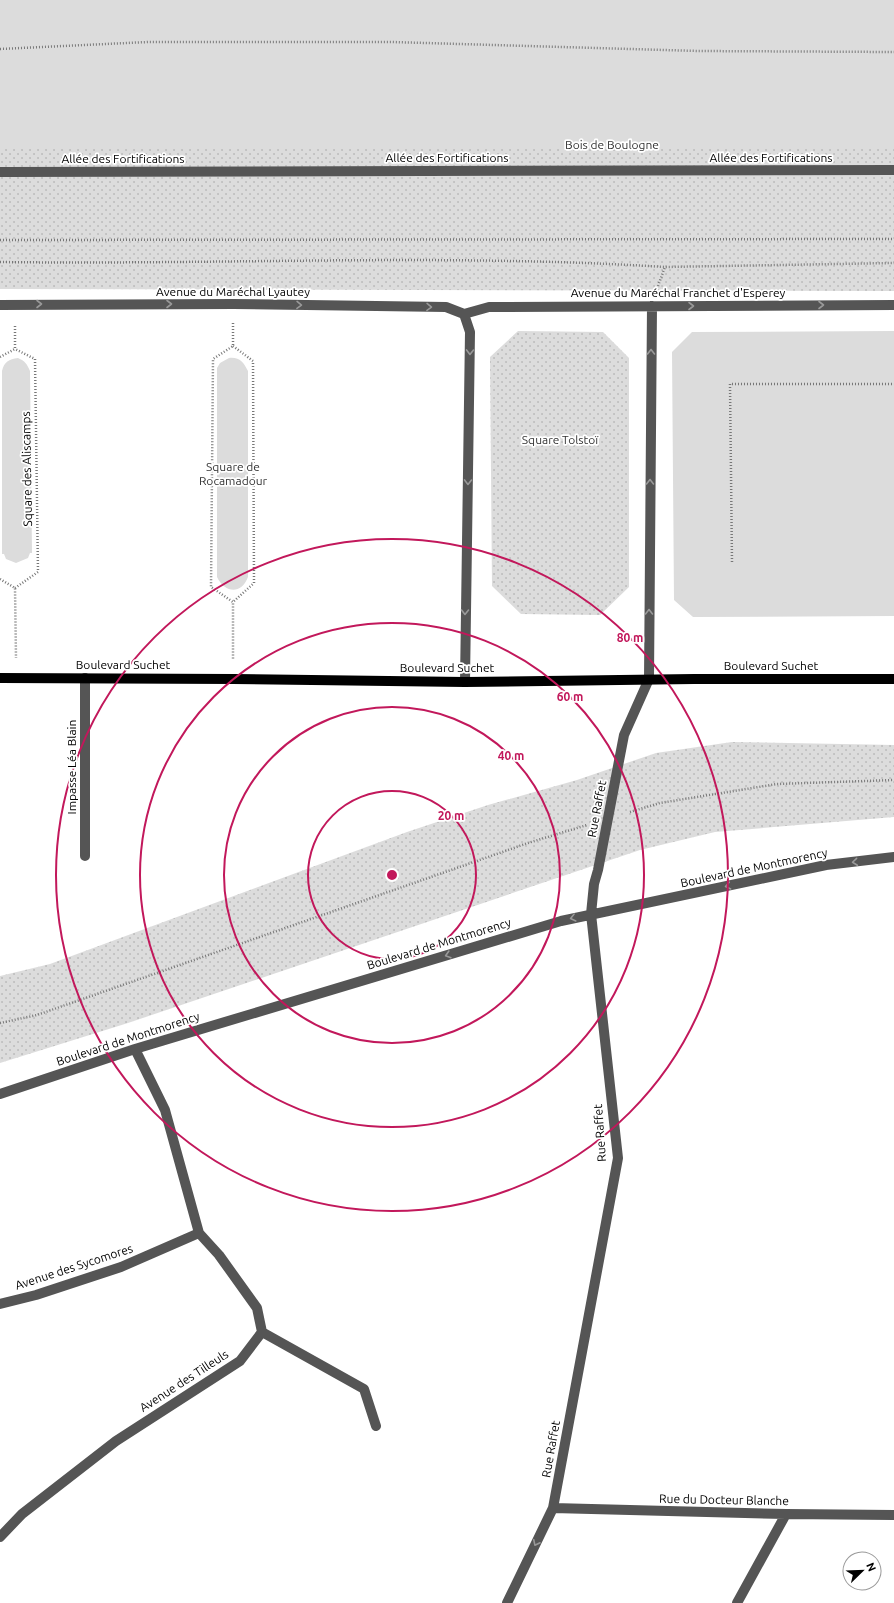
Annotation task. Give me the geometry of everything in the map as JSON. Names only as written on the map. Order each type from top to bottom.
[{"type":"main road","name":"Boulevard Suchet","points":[[0,678],[233,678],[465,682],[649,679],[894,678]]},
{"type":"street","name":"Allée des Fortifications","points":[[0,172],[894,170]]},
{"type":"street","name":"Avenue du Maréchal Lyautey","points":[[0,305],[233,304],[446,307],[464,314]]},
{"type":"street","name":"Avenue du Maréchal Franchet d'Esperey","points":[[464,314],[489,307],[894,305]]},
{"type":"street","points":[[649,679],[652,306]]},
{"type":"street","points":[[464,314],[470,332],[465,682]]},
{"type":"street","name":"Impasse Léa Blain","points":[[85,678],[85,856]]},
{"type":"street","name":"Rue Raffet","points":[[508,1603],[553,1508],[618,1158],[590,914],[594,884],[624,735],[649,679]]},
{"type":"street","name":"Boulevard de Montmorency","points":[[0,1094],[135,1049],[561,921],[826,865],[894,858]]},
{"type":"street","points":[[135,1049],[166,1110],[199,1233],[219,1255],[257,1308],[262,1332],[364,1389],[376,1426]]},
{"type":"street","name":"Avenue des Sycomores","points":[[0,1304],[36,1295],[121,1267],[199,1233]]},
{"type":"street","name":"Avenue des Tilleuls","points":[[0,1537],[22,1514],[116,1441],[240,1361],[262,1332]]},
{"type":"street","name":"Rue du Docteur Blanche","points":[[553,1508],[786,1514],[894,1515]]},
{"type":"street","points":[[737,1603],[786,1514]]},
{"type":"path","points":[[0,49],[148,42],[392,42],[698,51],[894,52]]},
{"type":"path","points":[[0,240],[894,239]]},
{"type":"path","points":[[0,262],[406,259],[600,263],[665,267],[894,263]]},
{"type":"path","points":[[652,306],[665,267]]},
{"type":"path","points":[[0,358],[15,348],[16,304]]},
{"type":"path","points":[[233,304],[233,346]]},
{"type":"path","points":[[233,346],[213,359],[211,587],[233,602]]},
{"type":"path","points":[[233,346],[253,361],[254,583],[233,602],[233,678]]},
{"type":"path","name":"Square des Aliscamps","points":[[15,348],[35,359],[38,572],[15,588]]},
{"type":"path","points":[[732,562],[730,384],[894,384]]},
{"type":"path","points":[[0,579],[15,588],[16,678]]},
{"type":"path","points":[[623,814],[660,802],[777,784],[894,780]]},
{"type":"path","points":[[0,1023],[37,1015],[528,843],[594,823]]},
{"type":"green space","name":"Bois de Boulogne","points":[[0,0],[894,0],[894,291],[0,289]]},
{"type":"green space","points":[[0,0],[894,0],[894,147],[0,147]]},
{"type":"green space","name":"Square Tolstoï","points":[[518,331],[603,332],[629,358],[629,587],[600,615],[521,614],[492,586],[490,357]]},
{"type":"green space","points":[[894,331],[894,616],[693,617],[674,600],[672,352],[692,332]]},
{"type":"green space","points":[[18,358],[26,363],[30,371],[32,553],[30,553],[28,558],[16,563],[6,559],[4,554],[2,554],[2,371],[7,362]]},
{"type":"green space","name":"Square de Rocamadour","points":[[229,358],[239,359],[248,371],[248,577],[241,587],[233,590],[224,586],[217,577],[217,368],[220,363]]},
{"type":"green space","points":[[732,742],[894,745],[894,817],[715,832],[640,850],[128,1023],[0,1063],[0,976],[50,964],[407,832],[488,805],[577,780],[656,753]]}]
